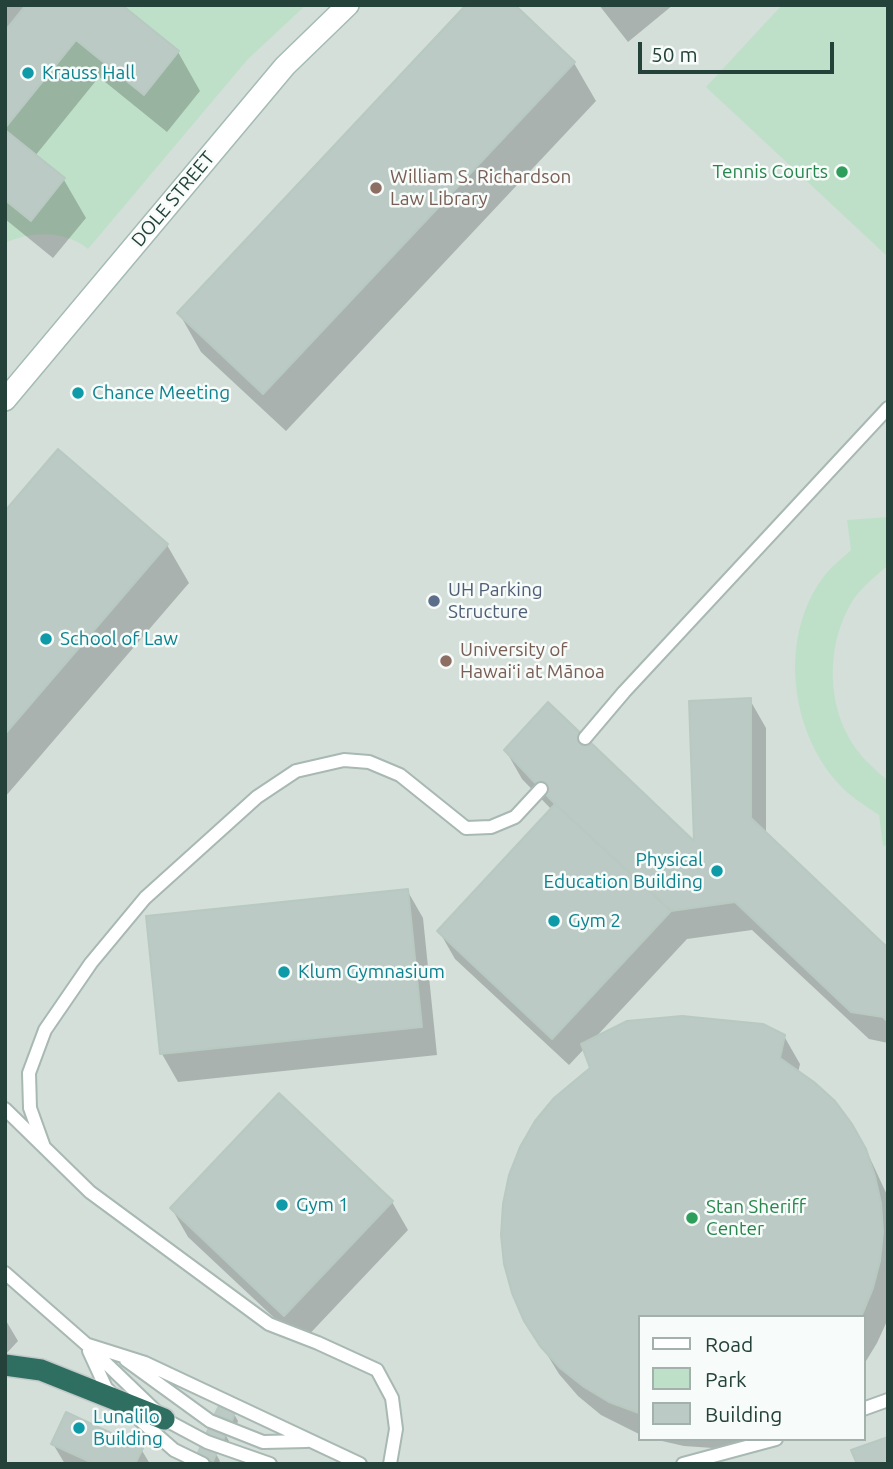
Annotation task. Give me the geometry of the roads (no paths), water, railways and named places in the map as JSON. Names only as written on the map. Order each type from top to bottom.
[{"type":"highway","points":[[5,1365],[41,1370],[164,1419]]},
{"type":"street","name":"DOLE STREET","points":[[5,400],[285,66],[348,5]]},
{"type":"lane","points":[[584,738],[888,408]]},
{"type":"lane","points":[[44,1147],[30,1108],[29,1073],[45,1030],[91,963],[145,898],[257,797],[296,771],[344,760],[369,762],[400,775],[466,828],[491,827],[515,817],[541,789]]},
{"type":"lane","points":[[5,1109],[90,1192],[269,1324],[377,1370],[392,1398],[396,1429],[390,1464]]},
{"type":"lane","points":[[5,1273],[86,1344],[164,1419],[207,1442],[270,1464]]},
{"type":"lane","points":[[86,1344],[145,1363],[360,1464]]},
{"type":"lane","points":[[86,1344],[106,1388],[174,1450],[203,1464]]},
{"type":"lane","points":[[119,1355],[210,1421],[263,1442],[311,1441]]},
{"type":"lane","points":[[865,1408],[888,1400]]},
{"type":"lane","points":[[683,1464],[769,1441]]},
{"type":"place","name":"Krauss Hall","points":[[28,73]]},
{"type":"place","name":"Tennis Courts","points":[[842,172]]},
{"type":"place","name":"William S. Richardson Law Library","points":[[376,188]]},
{"type":"place","name":"Chance Meeting","points":[[78,393]]},
{"type":"place","name":"UH Parking Structure","points":[[434,601]]},
{"type":"place","name":"School of Law","points":[[46,639]]},
{"type":"place","name":"University of Hawaiʻi at Mānoa","points":[[446,661]]},
{"type":"place","name":"Physical Education Building","points":[[717,871]]},
{"type":"place","name":"Gym 2","points":[[554,921]]},
{"type":"place","name":"Klum Gymnasium","points":[[284,972]]},
{"type":"place","name":"Gym 1","points":[[282,1205]]},
{"type":"place","name":"Stan Sheriff Center","points":[[692,1218]]},
{"type":"place","name":"Lunalilo Building","points":[[79,1428]]}]
